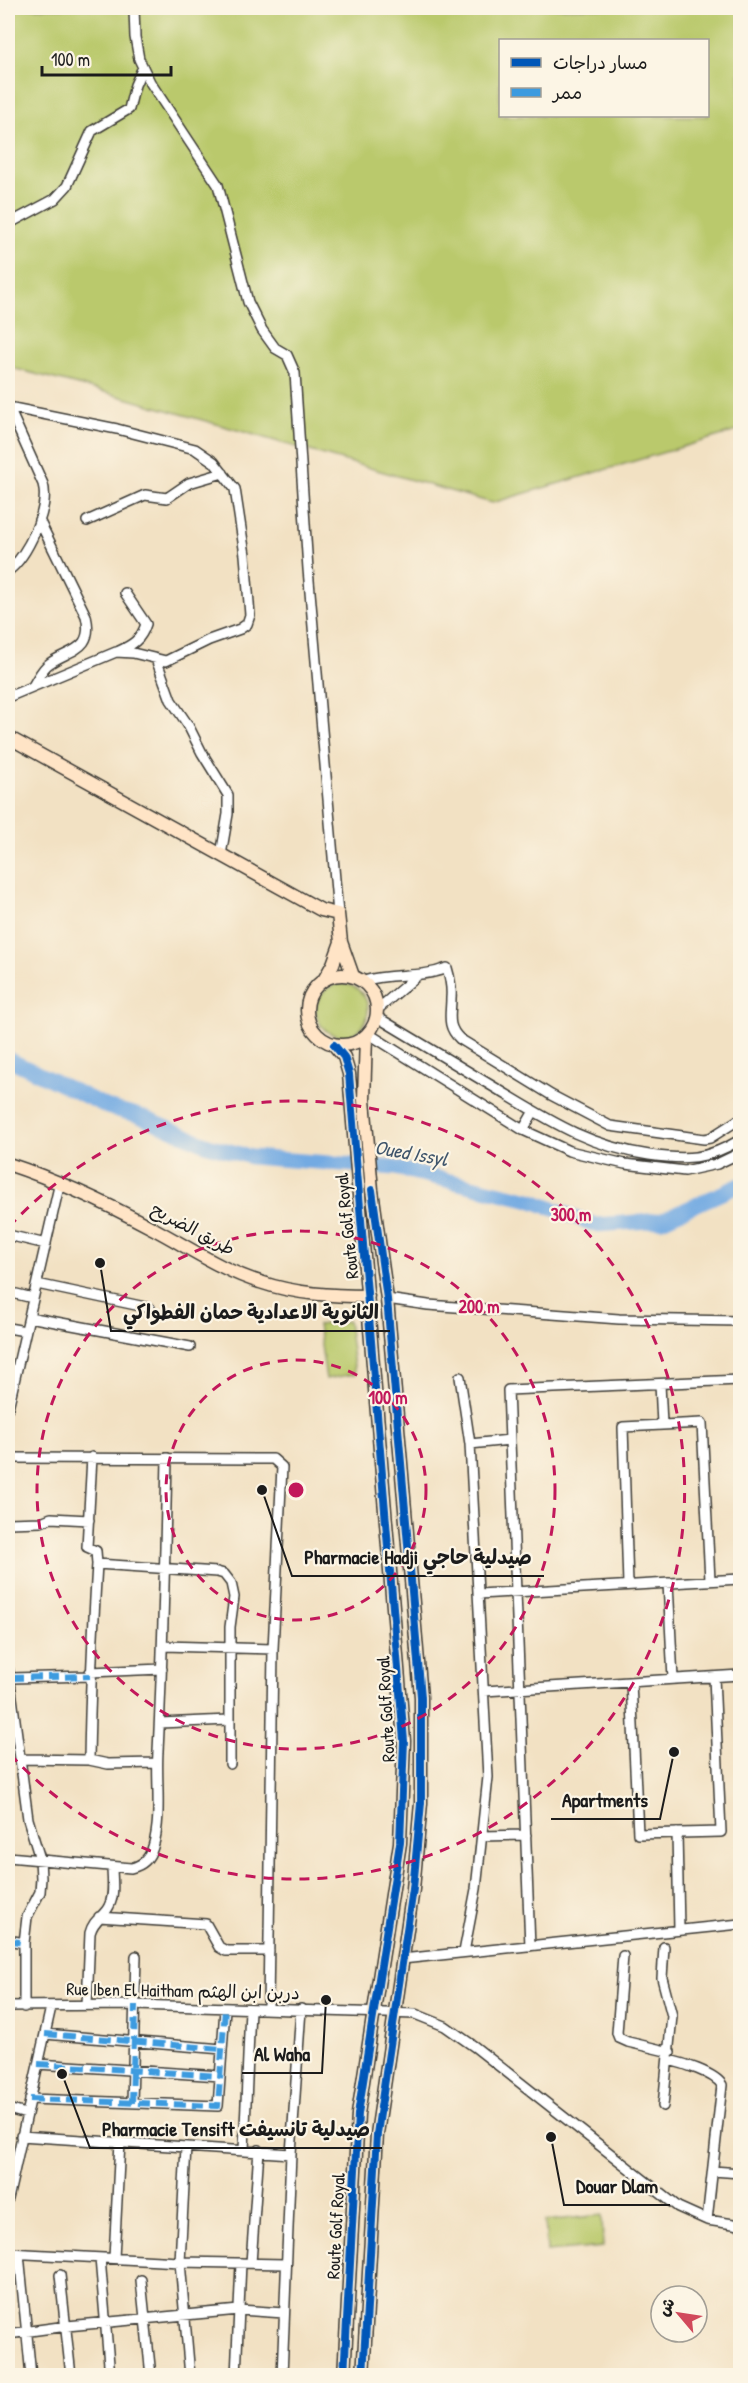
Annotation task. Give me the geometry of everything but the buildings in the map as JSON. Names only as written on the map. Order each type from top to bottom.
[{"type":"street","points":[[134,8],[135,37],[143,67],[150,82],[218,185],[248,302],[262,330],[275,348],[287,355],[295,373],[308,569],[338,914],[341,942],[358,979],[374,994],[378,1013],[449,1060],[579,1137],[609,1147],[672,1158],[707,1156],[741,1140]]},
{"type":"street","points":[[8,224],[55,199],[67,186],[92,132],[129,109],[135,85],[143,67]]},
{"type":"street","points":[[8,406],[117,429],[195,449],[214,462],[235,489],[250,615],[246,624],[240,629],[209,640],[166,661],[133,652],[116,652]]},
{"type":"street","points":[[8,406],[44,490],[45,500],[22,558],[8,571]]},
{"type":"street","points":[[87,521],[145,495],[167,498],[189,483],[223,473]]},
{"type":"street","points":[[33,686],[47,665],[79,648],[88,633],[86,616],[39,520]]},
{"type":"street","points":[[8,697],[134,644],[143,634],[146,624],[125,593]]},
{"type":"street","points":[[156,659],[171,700],[228,795],[228,814],[221,855]]},
{"type":"street","points":[[8,737],[321,910],[338,914]]},
{"type":"street","points":[[341,942],[324,980],[310,995],[307,1016],[316,1034],[334,1045],[351,1045],[367,1035],[378,1013],[418,975]]},
{"type":"street","points":[[324,980],[343,974],[358,979],[418,975],[447,968],[451,988],[450,1025],[453,1033],[552,1095],[610,1126],[704,1139],[710,1138],[741,1119]]},
{"type":"street","points":[[367,1035],[523,1130],[546,1142],[586,1156],[664,1170],[698,1170],[724,1162],[741,1153]]},
{"type":"street","name":"Route Golf Royal","points":[[363,2376],[377,2134],[413,1889],[421,1803],[421,1697],[387,1299],[372,1190],[367,1133],[364,1086],[367,1035]]},
{"type":"street","name":"Route Golf Royal","points":[[334,1045],[341,1052],[348,1067],[369,1296],[404,1741],[400,1843],[358,2114],[344,2376]]},
{"type":"street","points":[[439,1078],[449,1060]]},
{"type":"street","points":[[523,1130],[534,1111]]},
{"type":"street","points":[[546,1142],[556,1124]]},
{"type":"street","name":"طريق الضريح","points":[[8,1164],[60,1182],[258,1282],[330,1296],[369,1296]]},
{"type":"street","points":[[8,1408],[60,1182]]},
{"type":"street","points":[[8,1235],[46,1244]]},
{"type":"street","points":[[36,1284],[150,1308]]},
{"type":"street","points":[[8,1292],[33,1298]]},
{"type":"street","points":[[387,1299],[418,1304],[619,1320],[741,1321]]},
{"type":"street","points":[[29,1317],[190,1347]]},
{"type":"street","points":[[8,1328],[25,1332]]},
{"type":"street","points":[[8,1358],[19,1360]]},
{"type":"street","points":[[460,1377],[470,1444],[488,1777],[476,1888],[464,1952]]},
{"type":"street","points":[[530,1946],[508,1390],[741,1380]]},
{"type":"street","points":[[660,1384],[662,1424]]},
{"type":"street","points":[[628,1585],[623,1427],[662,1424],[702,1423],[710,1580]]},
{"type":"street","points":[[470,1444],[510,1440]]},
{"type":"street","points":[[8,1458],[273,1459],[282,1467],[273,1649],[268,2008]]},
{"type":"street","points":[[89,1760],[90,1674],[97,1564],[96,1551],[87,1547],[92,1458]]},
{"type":"street","points":[[8,1857],[131,1868],[141,1865],[152,1850],[158,1812],[167,1458]]},
{"type":"street","points":[[8,1523],[41,1522],[51,1518],[89,1520]]},
{"type":"street","points":[[97,1564],[217,1572],[228,1578],[234,1597],[230,1626],[230,1764]]},
{"type":"street","points":[[478,1594],[741,1579]]},
{"type":"street","points":[[668,1582],[673,1679]]},
{"type":"street","points":[[164,1646],[273,1649]]},
{"type":"street","points":[[8,1667],[28,1819],[40,1859],[40,1892],[27,1917],[24,1943],[24,2007]]},
{"type":"street","points":[[11,1678],[162,1669]]},
{"type":"street","points":[[484,1691],[741,1675]]},
{"type":"street","points":[[631,1682],[638,1834],[721,1832],[714,1677]]},
{"type":"street","points":[[160,1723],[230,1720]]},
{"type":"street","points":[[21,1759],[89,1760],[108,1764],[158,1762]]},
{"type":"street","points":[[677,1833],[679,1930]]},
{"type":"street","points":[[482,1836],[526,1835]]},
{"type":"street","points":[[87,2005],[90,1933],[92,1924],[109,1906],[113,1892],[112,1867]]},
{"type":"street","points":[[99,1917],[206,1924],[221,1949],[269,1950]]},
{"type":"street","points":[[402,1959],[741,1924]]},
{"type":"street","points":[[8,1940],[24,1943]]},
{"type":"street","points":[[663,2106],[672,2010],[662,1978],[664,1947]]},
{"type":"street","points":[[132,2103],[136,1956]]},
{"type":"street","points":[[623,1956],[617,2033],[619,2038],[669,2056],[715,2078],[722,2085],[707,2220]]},
{"type":"street","name":"Rue Iben El Haitham دربن ابن الهثم","points":[[8,2006],[135,2005],[225,2009],[268,2008],[374,2013],[407,2012],[428,2018],[462,2038],[555,2108],[678,2207],[707,2220],[741,2225]]},
{"type":"street","points":[[8,2199],[51,2007]]},
{"type":"street","points":[[30,2099],[216,2107],[219,2105],[225,2009]]},
{"type":"street","points":[[244,2151],[250,2009]]},
{"type":"street","points":[[282,2376],[285,2264],[301,2009]]},
{"type":"street","points":[[45,2034],[222,2049]]},
{"type":"street","points":[[38,2064],[220,2076]]},
{"type":"street","points":[[8,2109],[26,2114]]},
{"type":"street","points":[[21,2136],[244,2151],[259,2150],[291,2154]]},
{"type":"street","points":[[114,2258],[120,2142]]},
{"type":"street","points":[[186,2147],[180,2262],[190,2376]]},
{"type":"street","points":[[236,2376],[239,2310],[259,2150]]},
{"type":"street","points":[[713,2170],[741,2173]]},
{"type":"street","points":[[8,2253],[180,2262],[285,2264]]},
{"type":"street","points":[[20,2254],[31,2376]]},
{"type":"street","points":[[100,2258],[110,2376]]},
{"type":"street","points":[[60,2275],[71,2376]]},
{"type":"street","points":[[141,2280],[151,2376]]},
{"type":"street","points":[[8,2334],[67,2326],[239,2310],[284,2313]]},
{"type":"green space","points":[[8,8],[740,8],[740,430],[492,503],[101,391],[8,367]]},
{"type":"green space","points":[[342,984],[352,986],[360,992],[366,1000],[368,1010],[366,1020],[360,1028],[352,1034],[342,1036],[332,1034],[324,1028],[318,1020],[316,1010],[318,1000],[324,992],[332,986]]},
{"type":"green space","points":[[348,1321],[355,1374],[326,1379],[318,1325]]},
{"type":"green space","points":[[602,2215],[603,2247],[547,2252],[545,2221]]},
{"type":"waterway","name":"Oued Issyl","points":[[8,1059],[110,1108],[137,1115],[208,1145],[251,1157],[395,1168],[530,1200],[596,1225],[662,1220],[740,1185]]},
{"type":"marked path","points":[[11,1678],[90,1676]]},
{"type":"marked path","points":[[8,1940],[24,1943]]},
{"type":"marked path","points":[[132,2103],[135,2005]]},
{"type":"marked path","points":[[30,2099],[218,2106],[225,2009]]},
{"type":"marked path","points":[[45,2034],[222,2049]]},
{"type":"marked path","points":[[38,2064],[220,2076]]},
{"type":"cycle path","points":[[334,1045],[344,1057],[349,1074],[404,1741],[400,1843],[358,2114],[344,2376]]},
{"type":"cycle path","points":[[363,2376],[377,2134],[413,1889],[421,1803],[421,1697],[387,1299],[372,1190]]},
{"type":"place","name":"الثانوية الاعدادية حمان الفطواكي","points":[[100,1263]]},
{"type":"place","name":"Pharmacie Hadji صيدلية حاجي","points":[[262,1490]]},
{"type":"place","name":"Apartments","points":[[674,1752]]},
{"type":"place","name":"Al Waha","points":[[326,2000]]},
{"type":"place","name":"Pharmacie Tensift صيدلية تانسيفت","points":[[62,2074]]},
{"type":"place","name":"Douar Dlam","points":[[551,2137]]}]
